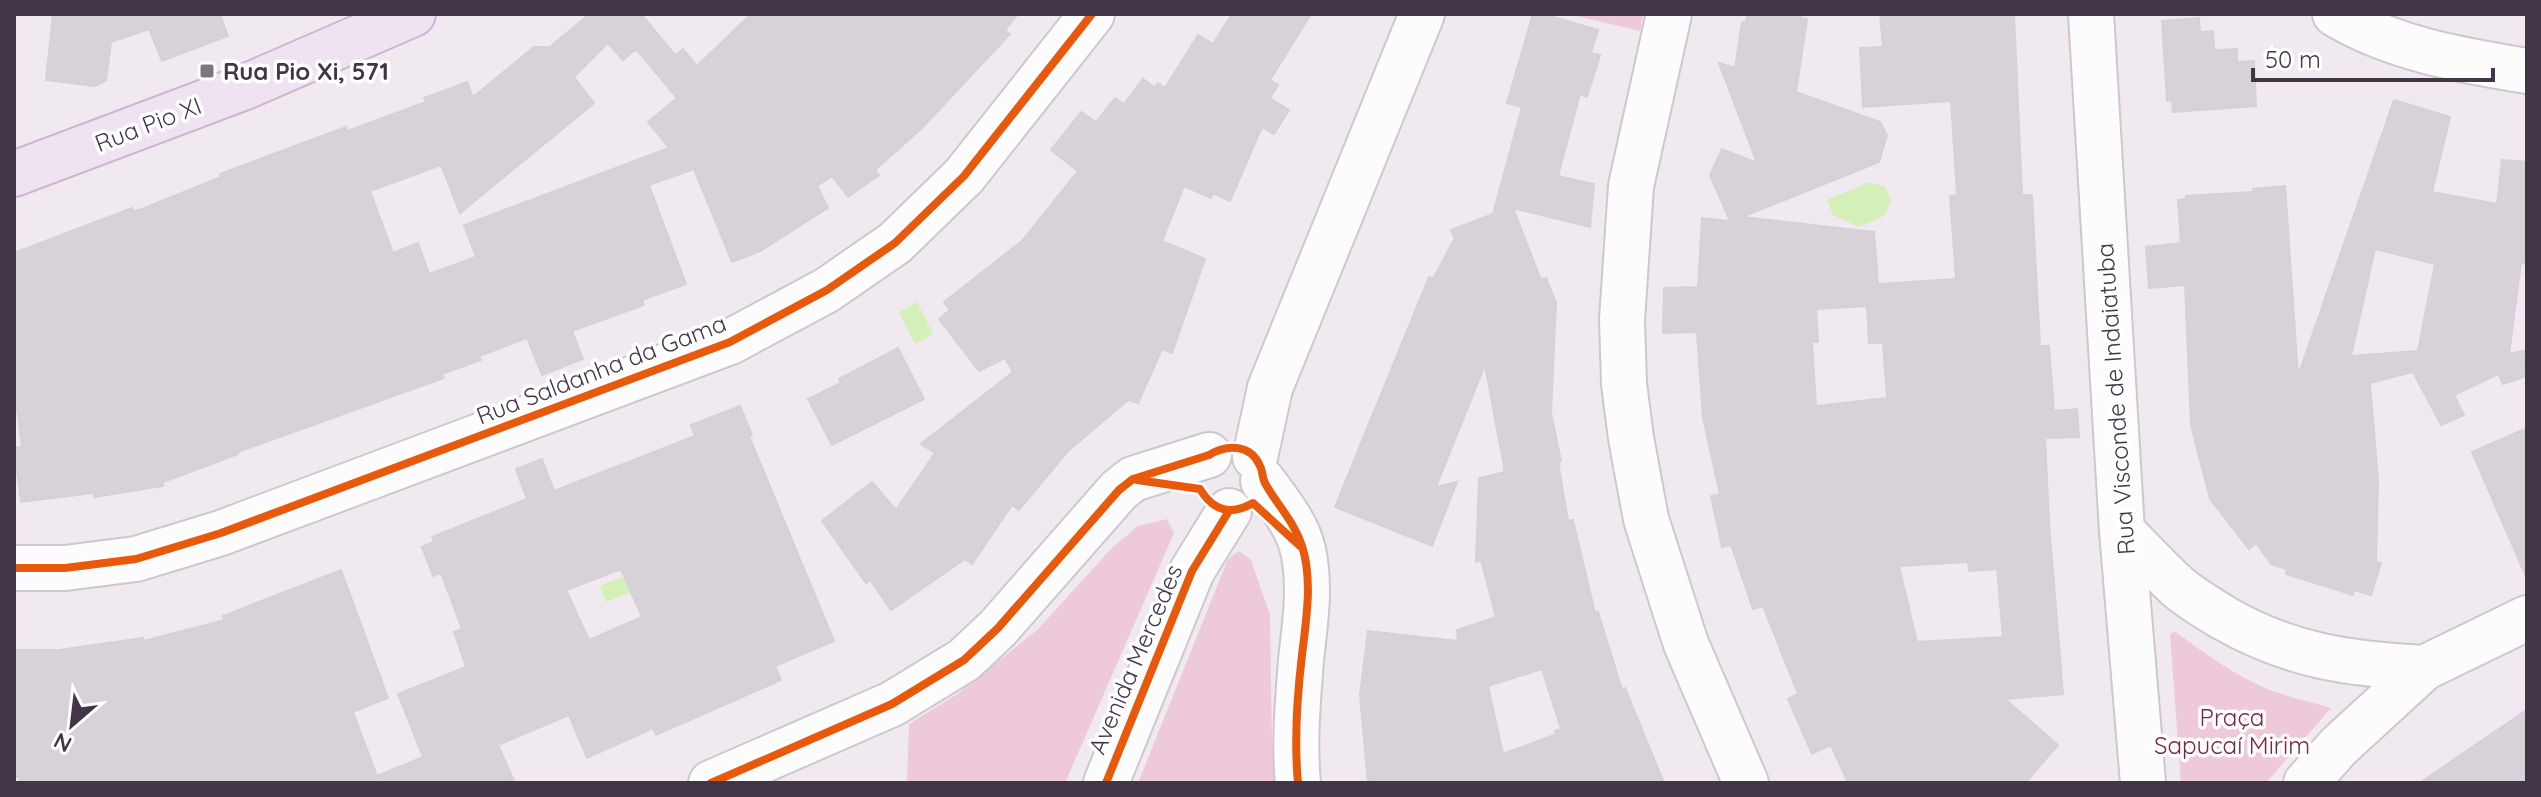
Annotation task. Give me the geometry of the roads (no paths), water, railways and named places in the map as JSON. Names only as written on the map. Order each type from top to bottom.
[{"type":"main road","name":"Rua Pio XI","points":[[14,174],[245,87],[413,14]]},
{"type":"street","name":"Rua Saldanha da Gama","points":[[14,568],[65,568],[136,559],[221,533],[730,342],[827,290],[895,243],[964,176],[1092,14]]},
{"type":"street","name":"Avenida Mercedes","points":[[1106,783],[1422,14]]},
{"type":"street","points":[[1669,14],[1631,186],[1622,320],[1624,384],[1646,519],[1686,644],[1746,783]]},
{"type":"street","name":"Rua Visconde de Indaiatuba","points":[[2091,14],[2122,531],[2143,783]]},
{"type":"street","points":[[2335,14],[2350,23],[2440,56],[2527,71]]},
{"type":"street","points":[[711,783],[892,704],[964,660],[1028,595],[1106,502],[1133,479],[1231,480],[1303,547],[1307,599],[1298,701],[1298,783]]},
{"type":"street","points":[[2122,531],[2179,588],[2251,633],[2321,658],[2366,665],[2424,668]]},
{"type":"street","points":[[2306,783],[2339,746],[2424,668],[2527,618]]},
{"type":"place","name":"Rua Pio Xi, 571","points":[[207,71]]},
{"type":"park label","name":"Praça Sapucaí Mirim","points":[[2232,731]]}]
